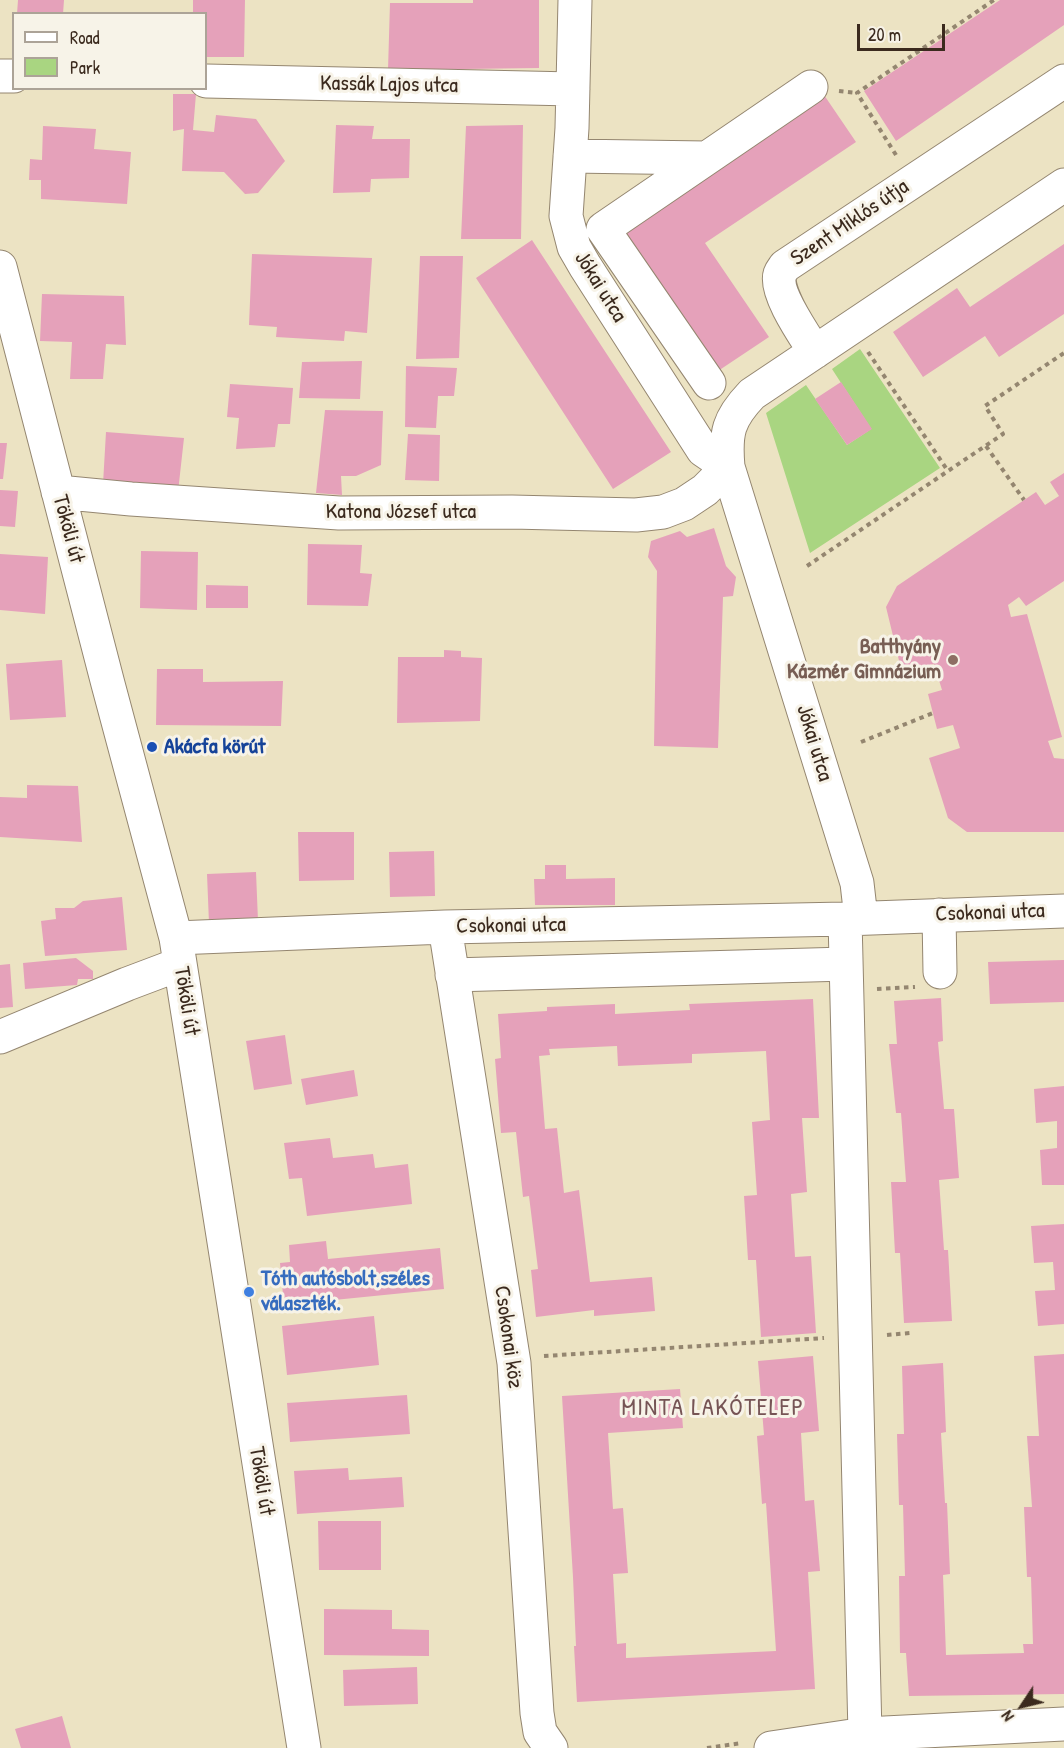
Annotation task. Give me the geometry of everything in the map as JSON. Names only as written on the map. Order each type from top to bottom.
[{"type":"street","name":"Jókai utca","points":[[575,0],[566,216],[573,247],[703,450],[728,467]]},
{"type":"street","name":"Kassák Lajos utca","points":[[207,81],[573,89]]},
{"type":"street","name":"Szent Miklós útja","points":[[815,352],[787,306],[780,286],[779,275],[785,266],[1064,81]]},
{"type":"street","points":[[709,383],[603,229],[811,87]]},
{"type":"street","points":[[570,156],[706,158]]},
{"type":"street","points":[[815,352],[1064,185]]},
{"type":"street","name":"Tököli út","points":[[0,267],[178,951],[304,1748]]},
{"type":"street","name":"Jókai utca","points":[[815,352],[752,394],[737,410],[729,428],[726,448],[728,467],[857,883],[853,919]]},
{"type":"street","name":"Katona József utca","points":[[58,492],[339,513],[512,512],[636,515],[663,512],[684,504],[705,490],[728,467]]},
{"type":"street","name":"Csokonai utca","points":[[178,951],[445,927],[853,919],[1064,911]]},
{"type":"street","points":[[929,979],[939,915]]},
{"type":"street","points":[[853,919],[846,964],[857,1336],[865,1734]]},
{"type":"street","name":"Csokonai köz","points":[[445,927],[514,1363],[537,1713],[540,1732],[551,1748]]},
{"type":"street","points":[[0,1037],[127,984],[178,951]]},
{"type":"street","points":[[452,975],[846,964]]},
{"type":"street","points":[[759,1745],[865,1734],[1064,1724]]},
{"type":"path","points":[[900,160],[856,93],[994,0]]},
{"type":"path","points":[[864,346],[948,471]]},
{"type":"path","points":[[807,566],[1003,434],[985,406],[1064,353]]},
{"type":"path","points":[[986,446],[1024,500]]},
{"type":"path","points":[[861,742],[933,714]]},
{"type":"path","points":[[867,989],[929,979]]},
{"type":"path","points":[[540,1357],[910,1334]]},
{"type":"path","points":[[707,1748],[759,1745]]},
{"type":"green space","points":[[860,349],[940,468],[810,553],[766,413],[806,385],[847,445],[871,429],[832,369]]},
{"type":"building","points":[[18,0],[64,0],[63,12],[17,12]]},
{"type":"building","points":[[193,0],[245,0],[244,57],[207,57],[207,12],[193,12]]},
{"type":"building","points":[[473,0],[539,0],[539,68],[388,70],[390,3],[473,3]]},
{"type":"building","points":[[1000,0],[1064,0],[1064,25],[896,141],[864,91]]},
{"type":"building","points":[[822,92],[856,142],[705,243],[769,337],[715,373],[619,229]]},
{"type":"building","points":[[173,94],[196,94],[193,130],[214,132],[216,115],[256,119],[285,161],[258,193],[245,194],[224,172],[182,171],[184,129],[173,131]]},
{"type":"building","points":[[336,125],[374,126],[372,139],[410,139],[409,178],[371,179],[370,192],[333,193]]},
{"type":"building","points":[[523,125],[521,239],[461,239],[466,126]]},
{"type":"building","points":[[43,126],[96,129],[94,149],[131,152],[127,204],[41,199],[41,180],[29,180],[30,159],[42,160]]},
{"type":"building","points":[[532,240],[671,452],[613,489],[476,278]]},
{"type":"building","points":[[1064,244],[1064,314],[999,357],[985,336],[923,377],[893,332],[957,288],[970,307]]},
{"type":"building","points":[[252,254],[372,258],[367,333],[345,331],[344,341],[276,337],[277,327],[249,325]]},
{"type":"building","points":[[420,256],[463,256],[459,358],[416,359]]},
{"type":"building","points":[[42,294],[124,296],[126,345],[106,344],[103,379],[70,379],[72,342],[40,341]]},
{"type":"building","points":[[362,361],[360,399],[299,398],[302,362]]},
{"type":"building","points":[[406,366],[457,368],[454,396],[438,396],[436,428],[405,427]]},
{"type":"building","points":[[841,382],[872,429],[847,445],[815,399]]},
{"type":"building","points":[[230,384],[293,388],[290,424],[278,424],[275,447],[236,449],[239,418],[227,417]]},
{"type":"building","points":[[325,410],[383,411],[381,465],[356,476],[341,476],[342,495],[316,493]]},
{"type":"building","points":[[106,432],[184,438],[178,492],[103,484]]},
{"type":"building","points":[[408,434],[440,435],[439,481],[405,480]]},
{"type":"building","points":[[0,443],[7,443],[3,479],[0,479]]},
{"type":"building","points":[[1064,473],[1064,581],[1026,606],[1019,597],[1008,605],[1011,617],[1027,614],[1062,737],[1048,741],[1054,758],[1064,759],[1064,832],[967,832],[948,818],[929,758],[960,748],[953,725],[937,729],[928,694],[942,690],[934,664],[902,673],[886,607],[897,586],[1036,492],[1045,505],[1059,496],[1050,482]]},
{"type":"building","points":[[0,490],[18,491],[15,527],[0,526]]},
{"type":"building","points":[[714,528],[726,566],[736,577],[733,596],[723,597],[718,748],[654,746],[657,571],[648,557],[651,541],[680,531],[687,537]]},
{"type":"building","points":[[308,544],[362,545],[360,573],[372,574],[368,606],[307,605]]},
{"type":"building","points":[[141,551],[198,552],[197,610],[140,608]]},
{"type":"building","points":[[0,554],[48,557],[45,614],[0,610]]},
{"type":"building","points":[[206,585],[248,586],[248,608],[206,608]]},
{"type":"building","points":[[444,650],[461,651],[461,657],[482,658],[480,721],[397,723],[398,657],[444,657]]},
{"type":"building","points":[[62,660],[66,717],[10,720],[6,664]]},
{"type":"building","points":[[157,669],[203,669],[203,682],[283,681],[281,726],[156,725]]},
{"type":"building","points":[[27,785],[78,786],[82,842],[0,837],[0,797],[27,798]]},
{"type":"building","points":[[298,832],[354,832],[354,880],[299,881]]},
{"type":"building","points":[[434,851],[435,896],[390,897],[389,852]]},
{"type":"building","points":[[545,865],[566,865],[566,879],[615,878],[615,905],[535,905],[534,879],[545,879]]},
{"type":"building","points":[[256,872],[258,921],[209,923],[207,874]]},
{"type":"building","points":[[122,897],[127,950],[45,956],[41,921],[56,919],[55,908],[74,908],[83,901]]},
{"type":"building","points":[[76,958],[93,971],[93,979],[78,979],[77,985],[25,989],[23,963]]},
{"type":"building","points":[[1064,960],[1064,1002],[990,1004],[988,962]]},
{"type":"building","points":[[10,964],[13,1007],[0,1008],[0,965]]},
{"type":"building","points":[[941,998],[943,1041],[938,1042],[944,1109],[954,1109],[959,1178],[939,1180],[944,1250],[948,1250],[952,1321],[904,1323],[900,1253],[895,1253],[891,1182],[906,1182],[901,1113],[896,1113],[889,1044],[897,1044],[894,1001]]},
{"type":"building","points":[[813,999],[819,1118],[802,1118],[807,1192],[791,1194],[795,1257],[811,1256],[816,1333],[761,1337],[756,1260],[748,1260],[744,1196],[757,1195],[752,1122],[770,1120],[766,1051],[692,1054],[692,1063],[618,1066],[617,1046],[549,1049],[550,1055],[539,1056],[545,1129],[557,1128],[564,1193],[579,1190],[590,1282],[652,1277],[655,1311],[594,1316],[594,1310],[536,1317],[531,1270],[538,1269],[529,1196],[523,1197],[516,1132],[501,1133],[495,1059],[501,1058],[498,1014],[547,1011],[547,1007],[615,1004],[615,1014],[690,1010],[689,1004]]},
{"type":"building","points":[[285,1035],[292,1084],[254,1090],[246,1041]]},
{"type":"building","points":[[354,1070],[358,1096],[306,1105],[301,1079]]},
{"type":"building","points":[[1064,1086],[1064,1185],[1042,1185],[1040,1150],[1057,1148],[1057,1121],[1036,1123],[1034,1089]]},
{"type":"building","points":[[330,1138],[333,1158],[373,1154],[375,1168],[408,1164],[412,1204],[307,1216],[302,1178],[289,1179],[284,1143]]},
{"type":"building","points":[[1064,1224],[1064,1324],[1038,1326],[1035,1291],[1055,1290],[1053,1262],[1034,1263],[1031,1226]]},
{"type":"building","points":[[326,1241],[328,1259],[440,1248],[444,1289],[284,1305],[280,1263],[290,1262],[289,1245]]},
{"type":"building","points":[[374,1316],[379,1365],[287,1375],[282,1326]]},
{"type":"building","points":[[1064,1354],[1064,1694],[909,1696],[906,1653],[900,1653],[899,1576],[905,1576],[903,1505],[899,1505],[897,1434],[904,1434],[902,1366],[943,1363],[946,1432],[941,1433],[950,1574],[943,1575],[946,1655],[1024,1653],[1023,1644],[1033,1644],[1031,1577],[1027,1577],[1024,1507],[1032,1507],[1027,1436],[1039,1436],[1034,1356]]},
{"type":"building","points":[[813,1356],[819,1431],[801,1433],[805,1501],[814,1500],[820,1571],[808,1572],[815,1689],[577,1702],[573,1577],[562,1396],[680,1389],[683,1428],[608,1433],[613,1509],[623,1508],[628,1573],[613,1574],[617,1644],[626,1643],[626,1658],[776,1651],[766,1503],[762,1504],[757,1436],[764,1435],[758,1361]]},
{"type":"building","points":[[407,1395],[410,1434],[290,1442],[287,1403]]},
{"type":"building","points":[[348,1468],[349,1480],[402,1477],[404,1507],[297,1514],[294,1471]]},
{"type":"building","points":[[318,1521],[381,1521],[381,1570],[319,1570]]},
{"type":"building","points":[[324,1609],[392,1610],[392,1629],[429,1630],[429,1656],[324,1655]]},
{"type":"building","points":[[417,1667],[418,1704],[344,1706],[343,1670]]},
{"type":"building","points":[[62,1716],[71,1748],[21,1748],[15,1729]]},
{"type":"place","name":"Batthyány Kázmér Gimnázium","points":[[953,660]]},
{"type":"place","name":"Akácfa körút","points":[[152,747]]},
{"type":"place","name":"Tóth autósbolt,széles választék.","points":[[249,1292]]},
{"type":"district","name":"MINTA LAKÓTELEP","points":[[713,1409]]}]
